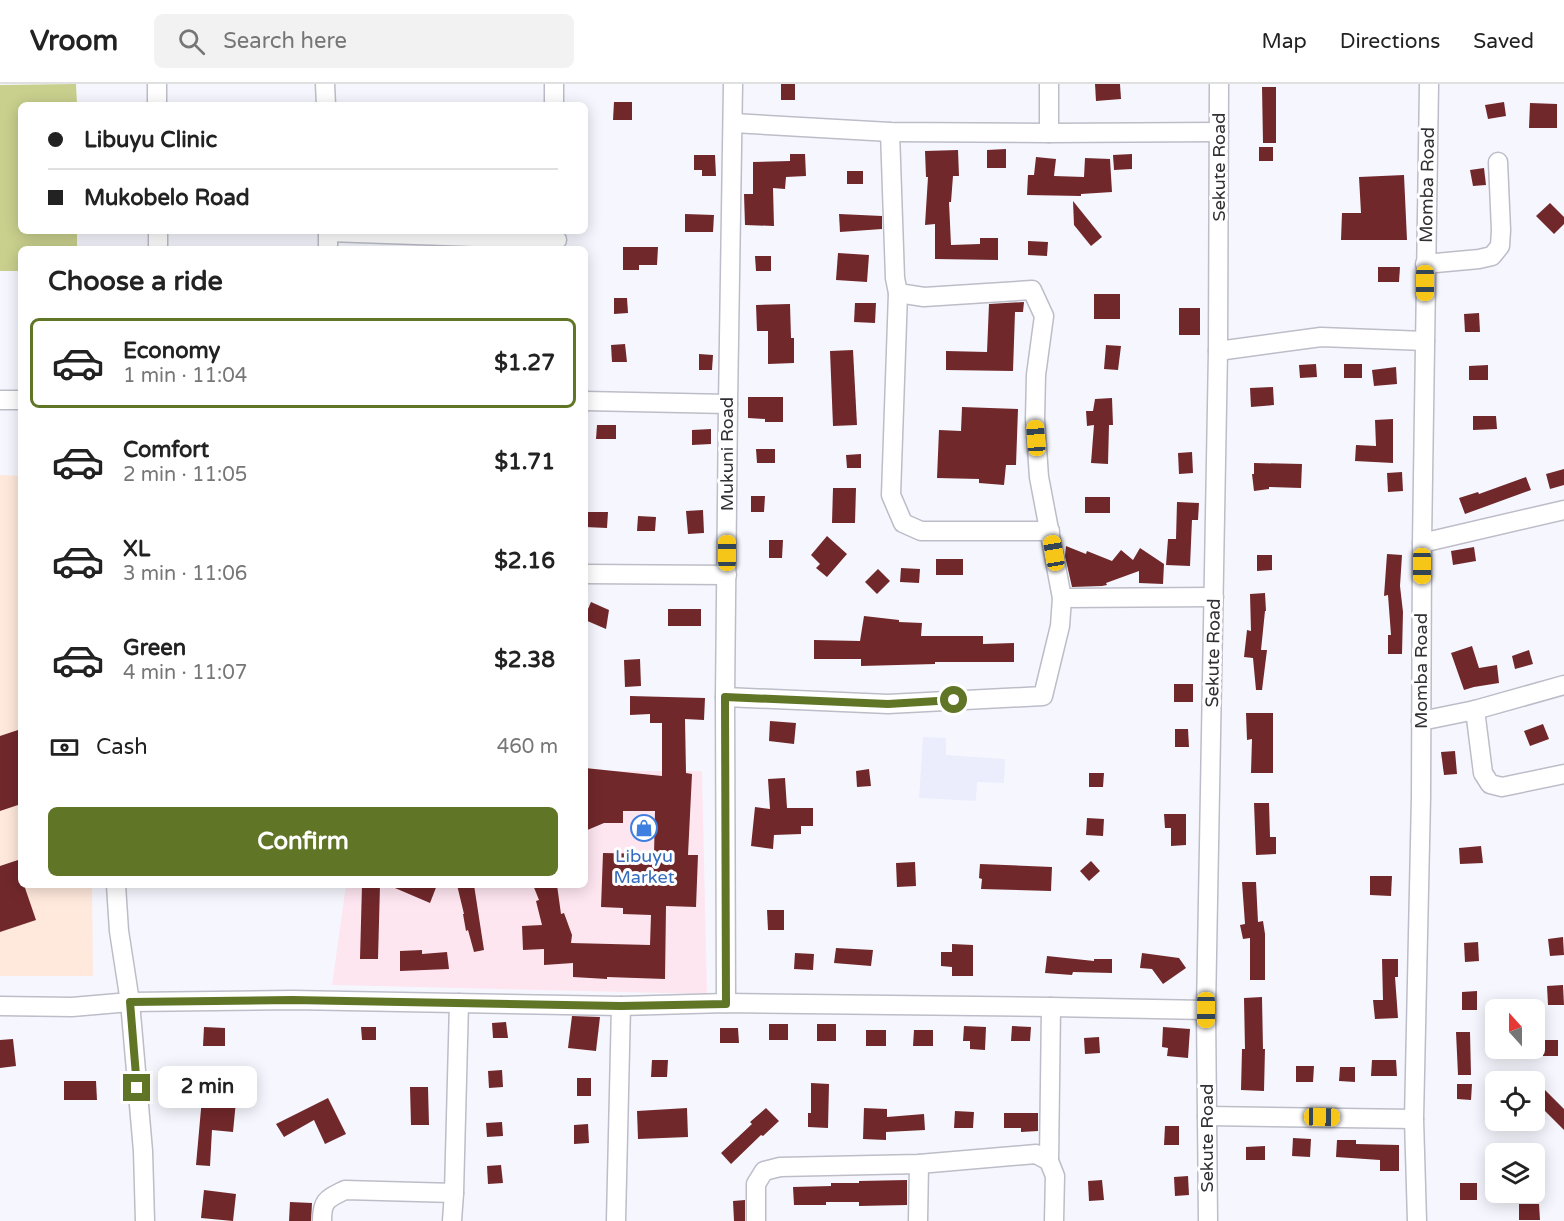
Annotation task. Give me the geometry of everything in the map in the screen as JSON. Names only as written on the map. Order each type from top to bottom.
[{"type":"street","points":[[157,84],[157,102]]},
{"type":"street","points":[[325,84],[326,102]]},
{"type":"street","points":[[554,84],[554,102]]},
{"type":"street","name":"Mukuni Road","points":[[726,1004],[725,697],[733,84]]},
{"type":"street","points":[[1049,84],[1049,133]]},
{"type":"street","name":"Sekute Road","points":[[1208,1221],[1206,1010],[1218,351],[1219,84]]},
{"type":"street","name":"Momba Road","points":[[1417,1221],[1414,1119],[1429,84]]},
{"type":"street","points":[[733,123],[890,132],[1219,132]]},
{"type":"street","points":[[890,132],[895,278],[898,292],[891,495],[903,523],[921,531],[1050,531]]},
{"type":"street","points":[[1425,264],[1492,255],[1500,246],[1498,162]]},
{"type":"street","points":[[328,237],[557,240]]},
{"type":"street","points":[[725,697],[888,704],[1043,696],[1060,626],[1062,598],[1039,477],[1035,419],[1036,375],[1044,316],[1032,290],[924,297],[898,292]]},
{"type":"street","points":[[1218,351],[1321,337],[1425,341]]},
{"type":"street","points":[[0,400],[18,400]]},
{"type":"street","points":[[588,401],[728,404]]},
{"type":"street","points":[[1422,543],[1564,510]]},
{"type":"street","points":[[588,574],[727,575]]},
{"type":"street","points":[[1062,598],[1214,597]]},
{"type":"street","points":[[1421,721],[1475,710],[1564,685]]},
{"type":"street","points":[[1475,710],[1482,773],[1490,784],[1502,788],[1564,774]]},
{"type":"street","points":[[116,888],[119,931],[130,1002],[143,1151],[145,1221]]},
{"type":"street","points":[[0,1006],[292,1000],[621,1006],[726,1004],[1206,1010]]},
{"type":"street","points":[[452,1221],[459,1003]]},
{"type":"street","points":[[615,1221],[621,1006]]},
{"type":"street","points":[[1051,1007],[1049,1161],[1054,1176],[1054,1221]]},
{"type":"street","points":[[1207,1116],[1414,1119]]},
{"type":"street","points":[[756,1221],[756,1184],[764,1171],[780,1167],[919,1164],[1036,1154],[1049,1161]]},
{"type":"street","points":[[918,1221],[919,1164]]},
{"type":"street","points":[[322,1221],[322,1206],[330,1197],[345,1190],[454,1193]]},
{"type":"shaded area","points":[[0,475],[18,476],[18,888],[92,888],[93,976],[0,976]]},
{"type":"shaded area","points":[[923,737],[946,738],[946,755],[1005,759],[1004,783],[977,782],[976,801],[919,798]]},
{"type":"shaded area","name":"Libuyu Market","points":[[588,771],[702,771],[707,994],[332,985],[346,888],[588,888]]},
{"type":"green space","points":[[76,84],[77,102],[18,102],[18,234],[77,234],[77,246],[18,246],[18,271],[0,271],[0,85]]},
{"type":"building","points":[[781,84],[795,84],[795,100],[781,100]]},
{"type":"building","points":[[1095,84],[1120,84],[1121,99],[1096,101]]},
{"type":"building","points":[[1262,87],[1276,87],[1276,143],[1263,143]]},
{"type":"building","points":[[614,102],[632,102],[632,120],[613,120]]},
{"type":"building","points":[[1504,102],[1506,116],[1488,119],[1485,105]]},
{"type":"building","points":[[1530,103],[1557,104],[1557,128],[1529,128]]},
{"type":"building","points":[[1259,147],[1273,147],[1273,161],[1259,161]]},
{"type":"building","points":[[1006,149],[1006,168],[987,168],[987,150]]},
{"type":"building","points":[[958,150],[959,176],[953,176],[951,202],[949,202],[951,245],[980,244],[980,238],[998,238],[998,260],[935,259],[935,224],[925,225],[928,177],[926,177],[925,151]]},
{"type":"building","points":[[790,154],[805,154],[806,176],[786,177],[785,189],[773,188],[774,226],[745,225],[744,194],[753,194],[753,162],[790,161]]},
{"type":"building","points":[[1132,154],[1132,169],[1114,170],[1113,155]]},
{"type":"building","points":[[694,155],[715,155],[716,176],[702,176],[702,170],[694,170]]},
{"type":"building","points":[[1036,157],[1056,159],[1054,176],[1084,177],[1085,158],[1110,159],[1112,192],[1081,194],[1081,196],[1027,195],[1028,175],[1034,175]]},
{"type":"building","points":[[1484,168],[1486,185],[1473,186],[1470,170]]},
{"type":"building","points":[[847,171],[863,171],[863,184],[847,184]]},
{"type":"building","points":[[1404,175],[1407,240],[1341,240],[1342,213],[1361,213],[1359,177]]},
{"type":"building","points":[[1073,201],[1102,237],[1091,246],[1074,225]]},
{"type":"building","points":[[1550,203],[1564,217],[1564,224],[1554,234],[1536,216]]},
{"type":"building","points":[[685,214],[714,215],[713,232],[685,232]]},
{"type":"building","points":[[839,214],[882,216],[882,229],[840,232]]},
{"type":"building","points":[[1028,241],[1048,242],[1047,256],[1028,255]]},
{"type":"building","points":[[623,247],[658,247],[657,265],[639,265],[639,270],[623,270]]},
{"type":"building","points":[[838,253],[869,255],[867,282],[836,280]]},
{"type":"building","points":[[755,256],[771,256],[771,271],[756,271]]},
{"type":"building","points":[[1378,267],[1400,267],[1399,282],[1378,282]]},
{"type":"building","points":[[1094,294],[1120,294],[1120,319],[1094,319]]},
{"type":"building","points":[[614,298],[627,298],[628,313],[614,314]]},
{"type":"building","points":[[1024,302],[1023,312],[1015,312],[1013,371],[946,370],[946,351],[987,352],[989,304]]},
{"type":"building","points":[[855,303],[876,303],[875,323],[854,322]]},
{"type":"building","points":[[790,304],[794,363],[768,364],[768,331],[757,331],[756,305]]},
{"type":"building","points":[[1179,308],[1200,308],[1200,335],[1179,335]]},
{"type":"building","points":[[1479,313],[1480,332],[1465,332],[1464,314]]},
{"type":"building","points":[[625,344],[627,362],[612,362],[611,345]]},
{"type":"building","points":[[1106,345],[1121,346],[1118,370],[1104,369]]},
{"type":"building","points":[[853,350],[857,425],[833,426],[830,351]]},
{"type":"building","points":[[699,354],[713,355],[712,370],[699,370]]},
{"type":"building","points":[[1316,364],[1317,377],[1300,378],[1299,365]]},
{"type":"building","points":[[1344,364],[1362,364],[1362,378],[1344,378]]},
{"type":"building","points":[[1488,365],[1488,380],[1469,380],[1469,366]]},
{"type":"building","points":[[1396,367],[1397,384],[1374,386],[1372,370]]},
{"type":"building","points":[[1273,387],[1274,405],[1251,407],[1250,388]]},
{"type":"building","points":[[748,397],[783,397],[783,422],[765,422],[765,419],[748,418]]},
{"type":"building","points":[[1112,398],[1113,425],[1109,425],[1108,464],[1091,463],[1094,425],[1087,426],[1086,411],[1093,411],[1095,399]]},
{"type":"building","points":[[962,407],[1018,409],[1016,465],[1006,465],[1004,485],[979,483],[979,479],[937,478],[939,430],[961,431]]},
{"type":"building","points":[[1473,416],[1496,416],[1497,429],[1473,430]]},
{"type":"building","points":[[1393,419],[1393,463],[1355,461],[1356,445],[1376,446],[1375,420]]},
{"type":"building","points":[[597,425],[616,425],[616,439],[596,439]]},
{"type":"building","points":[[711,429],[711,444],[692,445],[692,430]]},
{"type":"building","points":[[756,449],[775,449],[775,463],[757,463]]},
{"type":"building","points":[[1192,452],[1193,473],[1179,474],[1178,453]]},
{"type":"building","points":[[861,454],[861,468],[847,468],[846,455]]},
{"type":"building","points":[[1254,463],[1302,464],[1301,488],[1269,487],[1269,489],[1254,491],[1252,474],[1254,474]]},
{"type":"building","points":[[1564,469],[1564,485],[1550,489],[1546,474]]},
{"type":"building","points":[[1402,472],[1403,491],[1388,492],[1387,473]]},
{"type":"building","points":[[1526,477],[1531,490],[1465,514],[1459,498],[1478,492],[1479,494]]},
{"type":"building","points":[[833,488],[856,488],[855,523],[832,523]]},
{"type":"building","points":[[751,496],[765,496],[764,512],[751,512]]},
{"type":"building","points":[[1085,497],[1110,497],[1110,513],[1085,513]]},
{"type":"building","points":[[1177,502],[1199,503],[1198,520],[1192,520],[1190,566],[1166,565],[1168,539],[1176,539]]},
{"type":"building","points":[[703,510],[704,533],[688,534],[686,511]]},
{"type":"building","points":[[588,512],[608,512],[607,528],[588,527]]},
{"type":"building","points":[[638,516],[656,517],[655,531],[637,531]]},
{"type":"building","points":[[827,536],[847,554],[827,577],[816,568],[820,564],[811,555]]},
{"type":"building","points":[[769,540],[783,540],[782,558],[769,558]]},
{"type":"building","points":[[1066,546],[1112,561],[1121,550],[1133,560],[1140,548],[1164,564],[1163,584],[1139,583],[1139,571],[1106,583],[1107,585],[1072,587],[1065,556]]},
{"type":"building","points":[[1474,547],[1476,561],[1453,565],[1451,551]]},
{"type":"building","points":[[1387,554],[1402,555],[1400,586],[1403,612],[1402,654],[1388,654],[1388,635],[1391,635],[1388,595],[1384,596]]},
{"type":"building","points":[[1257,555],[1272,555],[1272,570],[1257,571]]},
{"type":"building","points":[[936,559],[963,559],[963,575],[936,575]]},
{"type":"building","points":[[901,568],[920,569],[919,583],[900,582]]},
{"type":"building","points":[[878,569],[890,581],[877,594],[865,582]]},
{"type":"building","points":[[1265,593],[1266,611],[1261,650],[1267,650],[1262,690],[1256,690],[1253,658],[1244,657],[1247,630],[1251,631],[1250,594]]},
{"type":"building","points":[[591,602],[609,610],[606,629],[588,621],[588,609]]},
{"type":"building","points":[[668,609],[701,609],[701,626],[668,626]]},
{"type":"building","points":[[864,616],[922,623],[921,636],[983,636],[983,644],[1014,643],[1014,662],[935,662],[935,664],[861,666],[861,659],[814,659],[814,640],[860,641]]},
{"type":"building","points":[[1472,646],[1479,668],[1497,665],[1499,683],[1464,690],[1451,653]]},
{"type":"building","points":[[1529,650],[1533,664],[1515,669],[1512,656]]},
{"type":"building","points":[[640,659],[641,686],[625,687],[624,660]]},
{"type":"building","points":[[1174,684],[1193,684],[1193,702],[1174,702]]},
{"type":"building","points":[[630,696],[705,698],[704,720],[685,719],[686,773],[692,774],[688,855],[698,855],[696,907],[666,906],[665,979],[573,977],[573,963],[544,965],[544,949],[523,950],[522,926],[542,925],[536,901],[539,900],[534,888],[557,888],[561,914],[564,913],[572,935],[571,943],[650,945],[651,915],[623,914],[623,908],[601,907],[603,853],[654,854],[655,811],[623,811],[623,823],[604,823],[588,830],[588,768],[662,776],[662,723],[650,723],[650,714],[630,715]]},
{"type":"building","points":[[1246,713],[1273,713],[1273,773],[1251,773],[1252,739],[1247,740]]},
{"type":"building","points":[[770,721],[796,723],[794,744],[769,741]]},
{"type":"building","points":[[1543,724],[1549,739],[1530,746],[1524,731]]},
{"type":"building","points":[[1175,729],[1188,729],[1189,747],[1175,747]]},
{"type":"building","points":[[18,730],[18,805],[0,811],[0,736]]},
{"type":"building","points":[[1455,751],[1457,774],[1444,775],[1441,752]]},
{"type":"building","points":[[869,769],[871,786],[857,787],[856,771]]},
{"type":"building","points":[[1089,773],[1104,773],[1103,787],[1089,787]]},
{"type":"building","points":[[785,778],[787,808],[813,808],[813,826],[801,826],[801,834],[774,835],[773,849],[751,846],[755,807],[770,809],[768,779]]},
{"type":"building","points":[[1254,803],[1269,803],[1270,837],[1276,837],[1276,854],[1256,855]]},
{"type":"building","points":[[1164,814],[1186,814],[1186,845],[1171,846],[1171,828],[1165,828]]},
{"type":"building","points":[[1087,818],[1104,819],[1103,836],[1086,835]]},
{"type":"building","points":[[1481,846],[1483,863],[1460,864],[1459,848]]},
{"type":"building","points":[[18,860],[18,888],[25,888],[36,920],[0,932],[0,866]]},
{"type":"building","points":[[1091,861],[1100,871],[1089,881],[1080,871]]},
{"type":"building","points":[[915,862],[916,886],[897,887],[896,863]]},
{"type":"building","points":[[980,864],[1052,867],[1051,891],[981,889]]},
{"type":"building","points":[[1370,876],[1392,876],[1391,896],[1370,895]]},
{"type":"building","points":[[1242,882],[1256,882],[1258,922],[1263,921],[1265,934],[1265,980],[1250,980],[1250,938],[1243,939],[1240,925],[1245,924]]},
{"type":"building","points":[[362,888],[380,888],[378,959],[360,959]]},
{"type":"building","points":[[395,888],[436,888],[430,903]]},
{"type":"building","points":[[458,888],[474,888],[484,950],[474,952],[468,930],[466,931]]},
{"type":"building","points":[[767,910],[784,910],[784,930],[768,930]]},
{"type":"building","points":[[1563,937],[1564,955],[1550,956],[1548,939]]},
{"type":"building","points":[[1478,942],[1479,961],[1465,962],[1464,943]]},
{"type":"building","points":[[952,944],[973,945],[973,976],[952,976],[952,967],[941,966],[941,952],[952,952]]},
{"type":"building","points":[[836,948],[873,950],[871,966],[834,963]]},
{"type":"building","points":[[422,950],[422,954],[447,952],[449,969],[400,971],[400,951]]},
{"type":"building","points":[[795,953],[814,954],[813,970],[794,969]]},
{"type":"building","points":[[1142,953],[1179,958],[1186,968],[1163,984],[1152,969],[1140,968]]},
{"type":"building","points":[[1047,956],[1094,961],[1094,959],[1112,959],[1112,973],[1073,972],[1072,975],[1045,973]]},
{"type":"building","points":[[1382,959],[1398,959],[1398,977],[1395,977],[1398,1018],[1375,1019],[1373,1000],[1383,1000]]},
{"type":"building","points":[[1563,985],[1564,1005],[1548,1005],[1547,986]]},
{"type":"building","points":[[1477,991],[1477,1010],[1462,1010],[1462,992]]},
{"type":"building","points":[[1262,997],[1263,1049],[1265,1049],[1264,1091],[1241,1090],[1242,1049],[1245,1049],[1244,998]]},
{"type":"building","points":[[572,1016],[600,1017],[596,1051],[568,1048]]},
{"type":"building","points":[[506,1022],[508,1038],[493,1038],[492,1023]]},
{"type":"building","points":[[769,1024],[788,1024],[788,1040],[769,1040]]},
{"type":"building","points":[[817,1024],[836,1024],[836,1041],[817,1041]]},
{"type":"building","points":[[964,1026],[986,1027],[985,1050],[970,1049],[970,1041],[963,1041]]},
{"type":"building","points":[[1012,1026],[1031,1027],[1030,1041],[1011,1041]]},
{"type":"building","points":[[204,1027],[225,1028],[225,1046],[203,1046]]},
{"type":"building","points":[[361,1027],[376,1027],[376,1040],[362,1040]]},
{"type":"building","points":[[1163,1027],[1190,1029],[1188,1058],[1167,1056],[1168,1048],[1162,1047]]},
{"type":"building","points":[[720,1028],[738,1028],[739,1043],[720,1043]]},
{"type":"building","points":[[866,1030],[886,1030],[886,1046],[866,1046]]},
{"type":"building","points":[[914,1030],[933,1030],[933,1046],[913,1046]]},
{"type":"building","points":[[1456,1032],[1470,1032],[1471,1075],[1458,1075]]},
{"type":"building","points":[[1099,1037],[1100,1053],[1085,1054],[1084,1038]]},
{"type":"building","points":[[13,1039],[16,1066],[0,1068],[0,1040]]},
{"type":"building","points":[[1545,1040],[1558,1040],[1558,1056],[1545,1056]]},
{"type":"building","points":[[652,1060],[668,1060],[667,1077],[651,1077]]},
{"type":"building","points":[[1372,1060],[1396,1060],[1397,1076],[1371,1076]]},
{"type":"building","points":[[1296,1066],[1314,1066],[1313,1082],[1296,1082]]},
{"type":"building","points":[[1340,1067],[1355,1067],[1355,1082],[1339,1081]]},
{"type":"building","points":[[502,1070],[503,1087],[489,1088],[488,1071]]},
{"type":"building","points":[[577,1078],[591,1078],[591,1096],[577,1096]]},
{"type":"building","points":[[64,1081],[96,1081],[97,1100],[64,1100]]},
{"type":"building","points":[[811,1083],[829,1084],[828,1128],[808,1127],[808,1113],[811,1113]]},
{"type":"building","points":[[1457,1084],[1472,1084],[1471,1100],[1457,1099]]},
{"type":"building","points":[[410,1087],[428,1087],[429,1125],[411,1125]]},
{"type":"building","points":[[1545,1090],[1564,1109],[1564,1130],[1545,1111]]},
{"type":"building","points":[[202,1098],[236,1101],[233,1132],[212,1130],[210,1166],[196,1165]]},
{"type":"building","points":[[328,1098],[346,1134],[325,1144],[314,1120],[284,1137],[276,1124]]},
{"type":"building","points":[[687,1108],[688,1137],[638,1139],[637,1111]]},
{"type":"building","points":[[766,1108],[779,1121],[731,1164],[721,1153]]},
{"type":"building","points":[[864,1108],[887,1109],[887,1117],[924,1114],[925,1130],[886,1132],[886,1140],[863,1139]]},
{"type":"building","points":[[955,1111],[974,1112],[973,1128],[954,1128]]},
{"type":"building","points":[[1004,1113],[1038,1113],[1038,1131],[1021,1132],[1021,1128],[1004,1128]]},
{"type":"building","points":[[502,1122],[503,1136],[487,1137],[486,1123]]},
{"type":"building","points":[[588,1124],[589,1143],[574,1144],[574,1125]]},
{"type":"building","points":[[1165,1126],[1179,1126],[1179,1145],[1164,1145]]},
{"type":"building","points":[[1293,1138],[1311,1139],[1310,1157],[1292,1156]]},
{"type":"building","points":[[1337,1140],[1356,1140],[1356,1144],[1399,1145],[1399,1171],[1380,1171],[1380,1160],[1336,1157]]},
{"type":"building","points":[[1265,1146],[1265,1160],[1246,1160],[1246,1147]]},
{"type":"building","points":[[501,1165],[503,1183],[488,1184],[487,1166]]},
{"type":"building","points":[[1188,1176],[1189,1195],[1175,1196],[1174,1177]]},
{"type":"building","points":[[907,1180],[907,1205],[859,1206],[859,1202],[826,1202],[826,1205],[794,1205],[793,1187],[831,1186],[831,1183],[859,1183],[859,1181]]},
{"type":"building","points":[[1102,1180],[1104,1200],[1089,1201],[1088,1181]]},
{"type":"building","points":[[1460,1183],[1477,1183],[1477,1200],[1460,1200]]},
{"type":"building","points":[[204,1190],[236,1194],[233,1221],[201,1218]]},
{"type":"building","points":[[745,1200],[745,1221],[734,1221],[733,1201]]},
{"type":"building","points":[[290,1202],[312,1203],[311,1221],[289,1221]]},
{"type":"building","points":[[1519,1204],[1539,1204],[1540,1220],[1519,1220]]},
{"type":"place","name":"Libuyu Market","points":[[644,828]]},
{"type":"route","points":[[137,1088],[130,1002],[292,1000],[621,1006],[726,1004],[725,697],[888,704],[954,700]]}]
